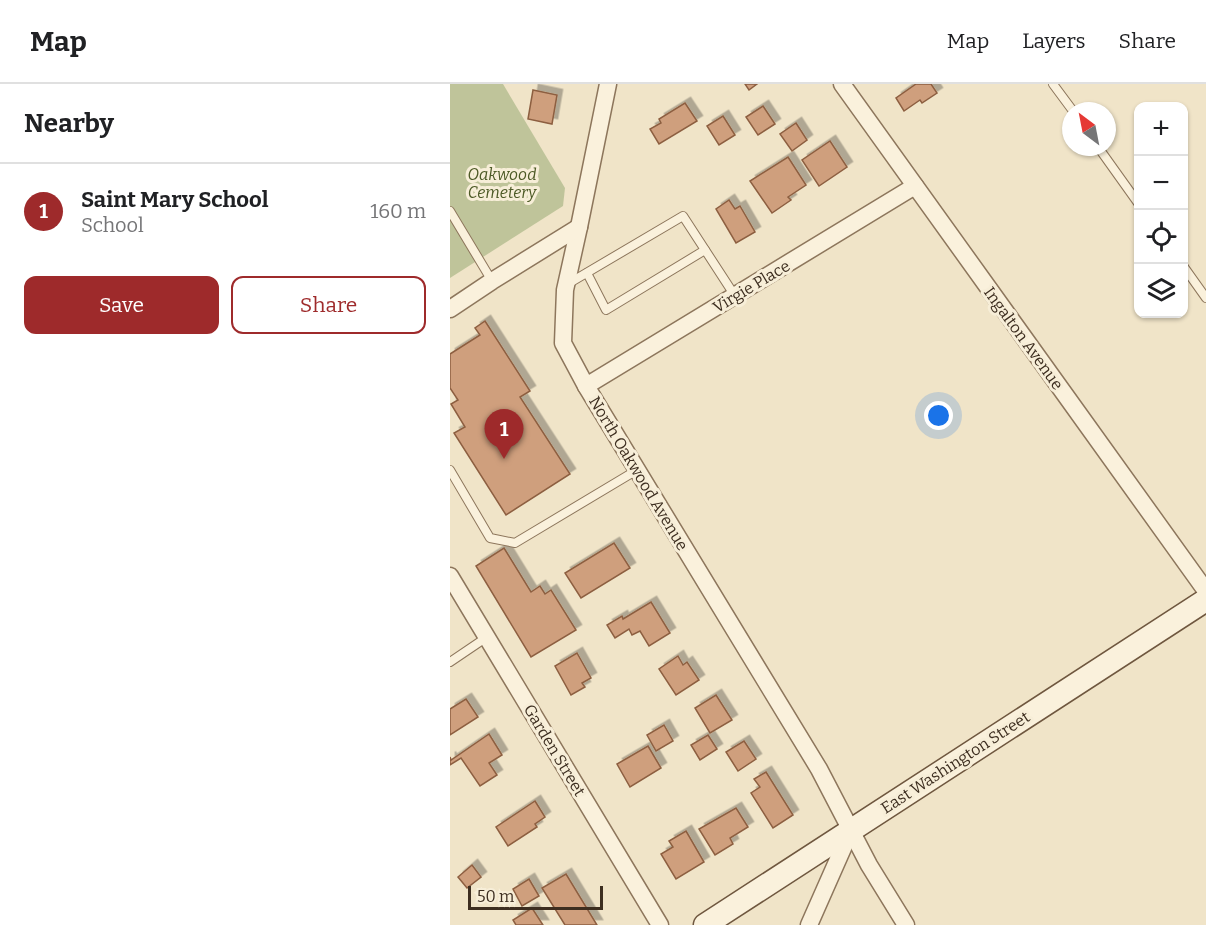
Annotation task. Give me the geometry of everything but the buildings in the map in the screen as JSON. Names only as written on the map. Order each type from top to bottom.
[{"type":"main road","name":"East Washington Street","points":[[705,925],[1206,600]]},
{"type":"street","name":"North Oakwood Avenue","points":[[608,84],[566,285],[563,308],[563,343],[586,386],[819,769],[869,865],[906,925]]},
{"type":"street","name":"Ingalton Avenue","points":[[842,84],[1206,591]]},
{"type":"street","name":"Virgie Place","points":[[586,386],[915,186]]},
{"type":"street","points":[[450,309],[579,227]]},
{"type":"street","name":"Garden Street","points":[[450,576],[660,925]]},
{"type":"street","points":[[809,925],[852,829]]},
{"type":"lane","points":[[1053,84],[1066,102]]},
{"type":"lane","points":[[1104,156],[1134,197]]},
{"type":"lane","points":[[450,211],[492,281]]},
{"type":"lane","points":[[566,285],[682,216],[735,296]]},
{"type":"lane","points":[[587,273],[606,310],[705,250]]},
{"type":"lane","points":[[1188,273],[1206,298]]},
{"type":"lane","points":[[450,470],[490,538],[515,543],[637,470]]},
{"type":"lane","points":[[450,662],[487,637]]},
{"type":"green space","name":"Oakwood Cemetery","points":[[450,84],[503,84],[565,188],[563,206],[450,278]]},
{"type":"place","name":"Saint Mary School","points":[[504,459]]}]
